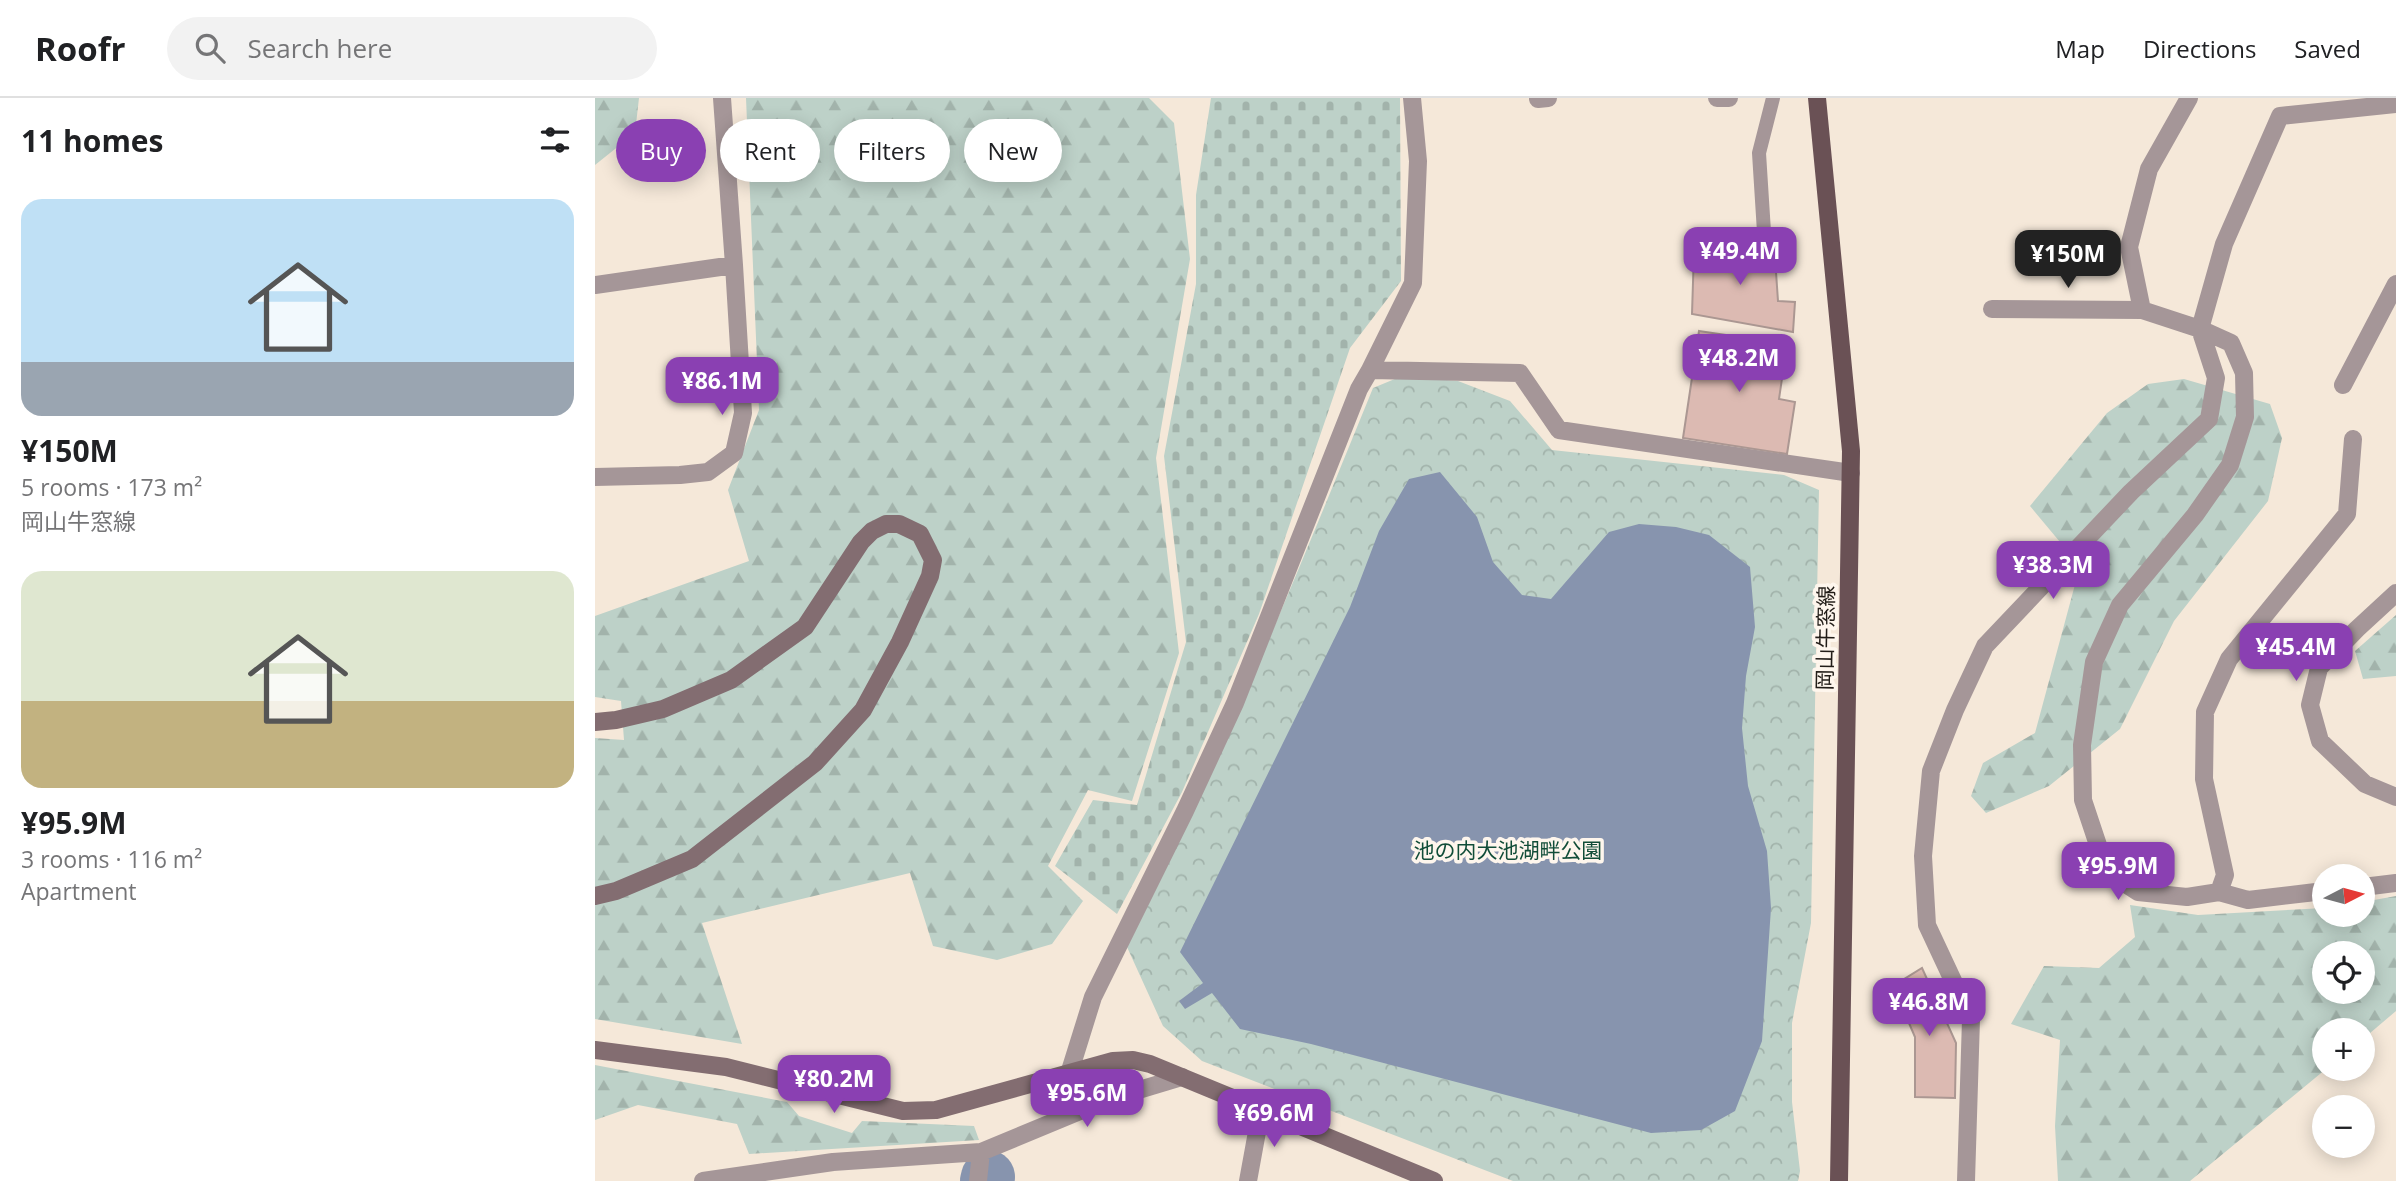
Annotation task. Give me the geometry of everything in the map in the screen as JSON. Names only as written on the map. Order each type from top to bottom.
[{"type":"main road","name":"岡山牛窓線","points":[[1817,98],[1851,451],[1839,1181]]},
{"type":"street","points":[[595,477],[708,472],[734,453],[743,413],[722,98]]},
{"type":"street","points":[[1069,1074],[1093,997],[1235,703],[1359,389],[1413,283],[1418,161],[1412,98]]},
{"type":"street","points":[[1538,99],[1548,98]]},
{"type":"street","points":[[1717,98],[1729,98]]},
{"type":"street","points":[[2142,310],[2129,247],[2149,169],[2189,98]]},
{"type":"street","points":[[1966,1181],[1971,1019],[1927,925],[1923,856],[1931,771],[1955,710],[1985,646],[2131,492],[2209,419],[2216,378],[2200,329],[2224,244],[2280,116],[2396,104]]},
{"type":"street","points":[[595,285],[734,265]]},
{"type":"street","points":[[2343,385],[2396,284]]},
{"type":"street","points":[[1993,309],[2142,310],[2200,329],[2231,343],[2243,373],[2245,417],[2230,465],[2196,515],[2120,605],[2094,662],[2082,745],[2083,800],[2107,872],[2138,892],[2187,897],[2218,892],[2248,900],[2312,892]]},
{"type":"street","points":[[1370,370],[1520,373],[1559,430],[1851,473]]},
{"type":"street","points":[[2218,892],[2225,875],[2204,779],[2205,712],[2229,659],[2347,514],[2353,439]]},
{"type":"street","points":[[595,722],[663,709],[731,680],[806,627],[861,542],[872,531],[886,524],[899,524],[920,534],[927,546],[933,560],[930,576],[900,642],[863,710],[815,762],[692,859],[616,891],[595,896]]},
{"type":"street","points":[[2396,593],[2319,668],[2310,705],[2320,740],[2365,784],[2396,797]]},
{"type":"street","points":[[2365,784],[2396,781]]},
{"type":"street","points":[[2375,886],[2396,883]]},
{"type":"street","points":[[595,1050],[726,1067],[903,1111],[936,1110],[1113,1061],[1133,1060],[1182,1077],[1426,1180]]},
{"type":"street","points":[[703,1181],[833,1162],[981,1152],[1108,1099],[1182,1077]]},
{"type":"street","points":[[1248,1181],[1261,1110]]},
{"type":"street","points":[[978,1181],[981,1152]]},
{"type":"lane","points":[[1764,232],[1759,153],[1773,98]]},
{"type":"green space","points":[[595,98],[639,98],[637,119],[616,119],[616,148],[595,165]]},
{"type":"green space","points":[[746,98],[1149,98],[1174,123],[1190,259],[1156,458],[1179,653],[1132,801],[1088,790],[1048,866],[1083,901],[1052,944],[997,960],[933,946],[910,873],[702,923],[742,1044],[595,1019],[595,738],[624,740],[621,701],[595,697],[595,616],[749,561],[728,490],[759,410],[750,182],[820,182],[820,119],[747,119]]},
{"type":"green space","points":[[1211,98],[1400,98],[1401,281],[1350,348],[1259,614],[1182,792],[1117,914],[1055,866],[1093,800],[1137,805],[1186,642],[1164,456],[1196,284],[1196,195]]},
{"type":"green space","name":"池の内大池湖畔公園","points":[[1402,376],[1458,381],[1510,401],[1552,450],[1784,475],[1819,490],[1811,923],[1792,1023],[1792,1102],[1800,1171],[1798,1181],[1513,1181],[1202,1061],[1163,1026],[1127,947],[1225,740],[1373,388]]},
{"type":"green space","points":[[2184,379],[2270,404],[2282,438],[2268,501],[2174,621],[2120,729],[2049,786],[1986,813],[1971,796],[1983,763],[2035,733],[2080,566],[2030,506],[2107,413],[2148,384]]},
{"type":"green space","points":[[2396,615],[2396,676],[2363,679],[2355,651]]},
{"type":"green space","points":[[2396,896],[2396,1011],[2375,1029],[2375,1018],[2312,1018],[2312,1081],[2190,1181],[2058,1181],[2055,1126],[2060,1040],[2011,1024],[2044,966],[2099,968],[2135,937],[2130,905],[2198,915],[2312,909],[2312,928],[2375,928],[2375,900]]},
{"type":"green space","points":[[595,1065],[787,1102],[799,1116],[852,1133],[862,1121],[974,1126],[979,1140],[749,1154],[737,1124],[638,1105],[595,1120]]},
{"type":"water","name":"池の内大池湖畔公園","points":[[1440,472],[1477,517],[1493,562],[1522,595],[1551,599],[1609,532],[1639,524],[1676,527],[1709,535],[1750,567],[1755,627],[1746,676],[1742,728],[1748,786],[1767,851],[1771,908],[1762,1041],[1735,1111],[1701,1130],[1651,1133],[1311,1044],[1240,1029],[1212,993],[1185,1009],[1179,1001],[1203,983],[1180,952],[1350,607],[1379,531],[1409,479]]},
{"type":"building","points":[[1774,243],[1778,301],[1795,302],[1793,332],[1692,314],[1694,251]]},
{"type":"building","points":[[1699,331],[1787,344],[1779,399],[1795,402],[1787,454],[1683,438]]},
{"type":"building","points":[[1922,968],[1956,1043],[1955,1098],[1915,1097],[1915,1037],[1893,986]]},
{"type":"waterway","points":[[987,1181],[988,1177]]}]
